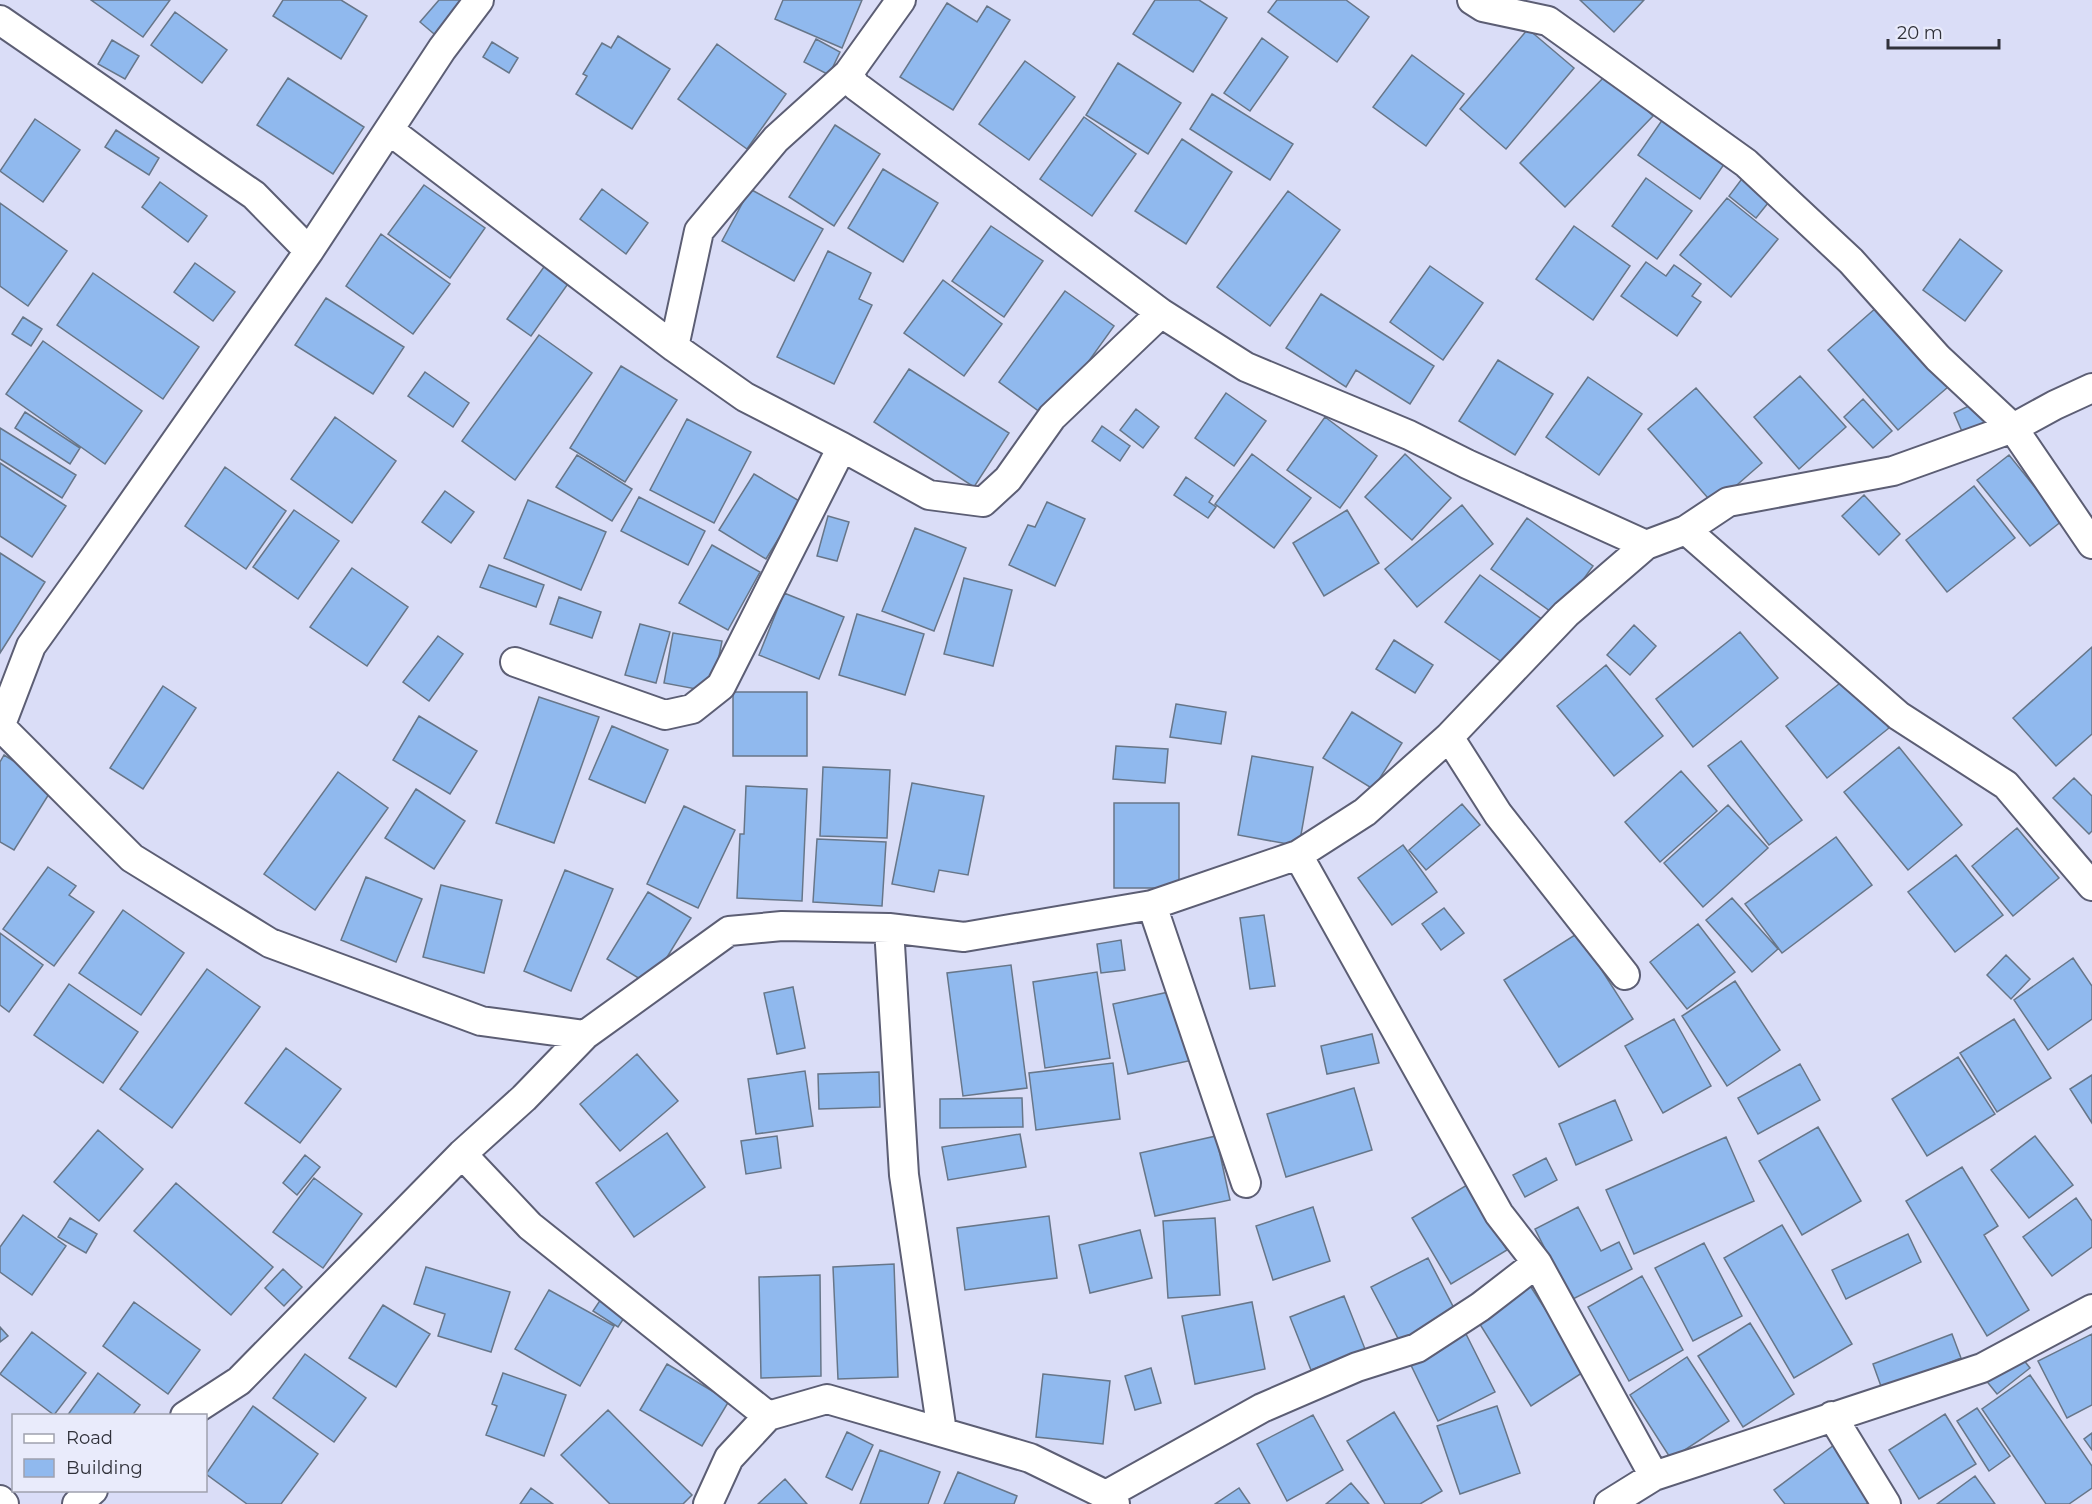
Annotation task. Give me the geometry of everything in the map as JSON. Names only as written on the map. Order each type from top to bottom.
[{"type":"street","points":[[479,0],[442,49],[309,251],[31,646],[0,726],[132,858],[270,943],[480,1021],[585,1035]]},
{"type":"street","points":[[674,347],[699,231],[776,139],[848,74],[902,0]]},
{"type":"street","points":[[1472,0],[1483,7],[1548,21],[1746,163],[1851,261],[1938,358],[2013,428],[2092,544]]},
{"type":"street","points":[[0,20],[254,195],[309,251]]},
{"type":"street","points":[[848,74],[856,86],[1161,313],[1246,367],[1409,435],[1467,464],[1646,545]]},
{"type":"street","points":[[390,129],[674,347],[745,397],[929,495],[983,502],[1008,479],[1052,417],[1161,313]]},
{"type":"street","points":[[189,1414],[239,1381],[462,1154],[524,1098],[585,1035],[729,932],[782,926],[889,928],[964,937],[1152,904],[1298,855],[1365,812],[1449,737],[1566,614],[1646,545],[1686,530],[1728,502],[1893,471],[2013,428],[2092,388]]},
{"type":"street","points":[[515,662],[665,715],[692,709],[721,686],[842,447]]},
{"type":"street","points":[[1686,530],[1899,716],[2006,786],[2092,886]]},
{"type":"street","points":[[1449,737],[1498,814],[1625,975]]},
{"type":"street","points":[[1298,855],[1499,1214],[1537,1263],[1654,1476]]},
{"type":"street","points":[[1152,904],[1246,1183]]},
{"type":"street","points":[[889,928],[904,1175],[942,1432]]},
{"type":"street","points":[[462,1154],[530,1226],[768,1416]]},
{"type":"street","points":[[708,1504],[729,1458],[768,1416],[827,1399],[1030,1458],[1110,1500],[1262,1408],[1356,1367],[1417,1348],[1480,1307],[1537,1263]]},
{"type":"street","points":[[1609,1504],[1654,1476],[1982,1368],[2092,1309]]},
{"type":"street","points":[[1832,1416],[1886,1504]]},
{"type":"street","points":[[77,1504],[92,1492]]},
{"type":"street","points":[[0,1500],[4,1504]]},
{"type":"building","points":[[91,0],[170,0],[143,37]]},
{"type":"building","points":[[283,0],[341,0],[367,16],[341,59],[273,16]]},
{"type":"building","points":[[439,0],[472,0],[440,39],[420,22]]},
{"type":"building","points":[[783,0],[862,0],[842,48],[775,19]]},
{"type":"building","points":[[1155,0],[1199,0],[1227,18],[1193,72],[1133,34]]},
{"type":"building","points":[[1277,0],[1346,0],[1369,17],[1337,62],[1268,12]]},
{"type":"building","points":[[1580,0],[1644,0],[1614,32]]},
{"type":"building","points":[[947,3],[977,22],[987,6],[1010,20],[953,110],[900,77]]},
{"type":"building","points":[[175,12],[227,50],[202,83],[151,45]]},
{"type":"building","points":[[1528,29],[1574,68],[1506,149],[1460,109]]},
{"type":"building","points":[[618,36],[670,69],[632,129],[576,94],[587,76],[583,74],[602,43],[611,48]]},
{"type":"building","points":[[1262,38],[1288,57],[1250,111],[1224,93]]},
{"type":"building","points":[[816,39],[840,52],[829,75],[804,62]]},
{"type":"building","points":[[112,40],[139,56],[125,79],[98,64]]},
{"type":"building","points":[[492,42],[518,58],[509,73],[483,57]]},
{"type":"building","points":[[717,44],[786,94],[747,149],[678,99]]},
{"type":"building","points":[[1412,55],[1464,94],[1426,146],[1373,107]]},
{"type":"building","points":[[1025,61],[1075,97],[1029,160],[979,124]]},
{"type":"building","points":[[1118,63],[1181,103],[1148,154],[1086,115]]},
{"type":"building","points":[[1609,72],[1653,116],[1565,207],[1520,163]]},
{"type":"building","points":[[288,78],[364,127],[333,174],[257,125]]},
{"type":"building","points":[[1212,94],[1293,144],[1270,180],[1190,129]]},
{"type":"building","points":[[1665,116],[1727,160],[1700,199],[1638,155]]},
{"type":"building","points":[[1084,117],[1136,154],[1092,216],[1040,179]]},
{"type":"building","points":[[35,119],[80,150],[43,202],[0,171]]},
{"type":"building","points":[[835,125],[880,154],[834,226],[789,197]]},
{"type":"building","points":[[116,130],[159,158],[149,175],[105,147]]},
{"type":"building","points":[[1182,139],[1232,172],[1186,244],[1135,211]]},
{"type":"building","points":[[883,169],[938,203],[903,262],[848,228]]},
{"type":"building","points":[[1744,176],[1772,198],[1756,218],[1729,196]]},
{"type":"building","points":[[1646,178],[1692,211],[1657,259],[1612,226]]},
{"type":"building","points":[[160,182],[207,216],[188,242],[142,207]]},
{"type":"building","points":[[424,185],[485,228],[450,278],[388,234]]},
{"type":"building","points":[[602,189],[648,223],[626,254],[580,219]]},
{"type":"building","points":[[750,189],[823,229],[794,281],[722,241]]},
{"type":"building","points":[[1288,191],[1340,230],[1270,326],[1217,287]]},
{"type":"building","points":[[1727,198],[1778,239],[1731,297],[1680,255]]},
{"type":"building","points":[[0,203],[67,251],[28,306],[0,286]]},
{"type":"building","points":[[991,226],[1043,261],[1004,317],[952,281]]},
{"type":"building","points":[[1574,226],[1630,266],[1593,320],[1536,279]]},
{"type":"building","points":[[381,234],[450,284],[413,334],[346,286]]},
{"type":"building","points":[[1960,239],[2002,271],[1965,321],[1923,290]]},
{"type":"building","points":[[828,251],[871,273],[859,299],[872,305],[834,384],[777,357]]},
{"type":"building","points":[[1646,262],[1666,276],[1674,265],[1701,284],[1692,296],[1701,302],[1677,336],[1621,296]]},
{"type":"building","points":[[195,263],[235,292],[213,321],[174,292]]},
{"type":"building","points":[[546,264],[570,281],[531,336],[507,319]]},
{"type":"building","points":[[1430,266],[1483,303],[1443,360],[1390,322]]},
{"type":"building","points":[[93,273],[199,347],[163,399],[57,325]]},
{"type":"building","points":[[943,280],[1002,324],[964,376],[904,333]]},
{"type":"building","points":[[1065,291],[1114,326],[1048,418],[999,382]]},
{"type":"building","points":[[1321,294],[1434,366],[1410,404],[1356,370],[1346,387],[1286,348]]},
{"type":"building","points":[[326,298],[404,347],[373,394],[295,345]]},
{"type":"building","points":[[1877,307],[1948,387],[1898,430],[1828,350]]},
{"type":"building","points":[[23,317],[42,329],[31,346],[12,334]]},
{"type":"building","points":[[539,335],[592,373],[515,480],[462,441]]},
{"type":"building","points":[[43,341],[142,411],[105,464],[6,394]]},
{"type":"building","points":[[1498,360],[1553,394],[1515,455],[1459,421]]},
{"type":"building","points":[[621,366],[677,400],[625,482],[570,448]]},
{"type":"building","points":[[909,369],[1009,433],[974,487],[874,422]]},
{"type":"building","points":[[425,372],[469,403],[453,427],[408,396]]},
{"type":"building","points":[[1800,376],[1846,427],[1799,469],[1754,417]]},
{"type":"building","points":[[1588,377],[1642,414],[1599,475],[1546,437]]},
{"type":"building","points":[[1696,388],[1762,463],[1714,505],[1648,429]]},
{"type":"building","points":[[1226,393],[1266,421],[1234,466],[1195,438]]},
{"type":"building","points":[[1863,399],[1892,431],[1873,448],[1844,417]]},
{"type":"building","points":[[1977,402],[1987,425],[1964,436],[1954,413]]},
{"type":"building","points":[[1136,409],[1159,427],[1143,448],[1120,430]]},
{"type":"building","points":[[25,412],[80,448],[70,464],[15,428]]},
{"type":"building","points":[[335,417],[396,461],[352,523],[291,479]]},
{"type":"building","points":[[1325,417],[1377,456],[1340,508],[1287,470]]},
{"type":"building","points":[[687,419],[751,452],[714,523],[650,490]]},
{"type":"building","points":[[1102,426],[1130,446],[1120,461],[1092,441]]},
{"type":"building","points":[[0,428],[76,475],[62,498],[0,459]]},
{"type":"building","points":[[1252,454],[1311,498],[1274,548],[1215,504]]},
{"type":"building","points":[[1405,454],[1451,498],[1412,540],[1365,497]]},
{"type":"building","points":[[577,455],[632,489],[612,521],[556,487]]},
{"type":"building","points":[[2009,455],[2062,521],[2030,546],[1977,480]]},
{"type":"building","points":[[0,463],[66,506],[32,557],[0,536]]},
{"type":"building","points":[[225,467],[286,511],[246,569],[185,526]]},
{"type":"building","points":[[754,474],[801,502],[766,559],[719,530]]},
{"type":"building","points":[[1186,477],[1213,496],[1209,502],[1216,507],[1208,518],[1174,495]]},
{"type":"building","points":[[1974,486],[2015,538],[1947,592],[1906,540]]},
{"type":"building","points":[[445,491],[474,512],[451,543],[422,522]]},
{"type":"building","points":[[1864,495],[1900,534],[1879,555],[1842,516]]},
{"type":"building","points":[[639,497],[705,531],[688,565],[621,531]]},
{"type":"building","points":[[528,500],[606,532],[581,590],[504,558]]},
{"type":"building","points":[[1047,502],[1085,519],[1055,586],[1009,565],[1028,525],[1035,527]]},
{"type":"building","points":[[1462,505],[1493,544],[1417,607],[1385,569]]},
{"type":"building","points":[[294,510],[339,541],[298,599],[253,567]]},
{"type":"building","points":[[1347,510],[1379,563],[1324,596],[1293,543]]},
{"type":"building","points":[[828,516],[849,522],[837,561],[817,556]]},
{"type":"building","points":[[1527,518],[1593,566],[1557,616],[1491,569]]},
{"type":"building","points":[[915,528],[966,548],[934,631],[882,611]]},
{"type":"building","points":[[712,545],[760,572],[728,630],[679,603]]},
{"type":"building","points":[[0,553],[45,582],[0,653]]},
{"type":"building","points":[[489,565],[544,585],[536,607],[480,587]]},
{"type":"building","points":[[352,568],[408,607],[367,666],[310,627]]},
{"type":"building","points":[[1480,575],[1543,620],[1509,667],[1445,622]]},
{"type":"building","points":[[964,578],[1012,590],[993,666],[944,654]]},
{"type":"building","points":[[784,593],[844,617],[819,679],[759,655]]},
{"type":"building","points":[[559,597],[601,612],[592,638],[550,624]]},
{"type":"building","points":[[857,614],[924,634],[905,695],[839,675]]},
{"type":"building","points":[[640,624],[670,632],[656,683],[625,675]]},
{"type":"building","points":[[1634,625],[1656,646],[1630,675],[1607,655]]},
{"type":"building","points":[[1740,632],[1778,678],[1693,747],[1656,699]]},
{"type":"building","points":[[673,633],[722,641],[712,692],[664,683]]},
{"type":"building","points":[[438,636],[463,654],[429,701],[403,682]]},
{"type":"building","points":[[1394,640],[1433,665],[1415,693],[1376,669]]},
{"type":"building","points":[[2092,647],[2092,734],[2056,766],[2013,718]]},
{"type":"building","points":[[1606,665],[1663,736],[1614,776],[1557,706]]},
{"type":"building","points":[[1849,676],[1889,728],[1827,778],[1786,726]]},
{"type":"building","points":[[163,686],[196,708],[143,789],[110,768]]},
{"type":"building","points":[[733,692],[807,692],[807,756],[733,756]]},
{"type":"building","points":[[539,697],[599,717],[554,843],[496,823]]},
{"type":"building","points":[[1176,704],[1226,712],[1221,744],[1170,737]]},
{"type":"building","points":[[1352,712],[1402,743],[1373,789],[1323,758]]},
{"type":"building","points":[[419,716],[477,751],[450,794],[393,760]]},
{"type":"building","points":[[612,726],[668,750],[645,803],[589,779]]},
{"type":"building","points":[[1741,741],[1802,820],[1769,845],[1708,766]]},
{"type":"building","points":[[1116,746],[1168,749],[1165,783],[1113,779]]},
{"type":"building","points":[[1899,747],[1962,825],[1908,870],[1844,792]]},
{"type":"building","points":[[4,755],[54,786],[14,850],[0,842],[0,762]]},
{"type":"building","points":[[1252,756],[1313,767],[1299,846],[1238,835]]},
{"type":"building","points":[[823,767],[890,770],[887,838],[820,836]]},
{"type":"building","points":[[1681,771],[1717,811],[1660,862],[1625,822]]},
{"type":"building","points":[[338,772],[388,808],[315,910],[264,874]]},
{"type":"building","points":[[2074,778],[2092,796],[2092,831],[2089,834],[2053,798]]},
{"type":"building","points":[[912,783],[984,796],[968,875],[939,870],[934,892],[892,884]]},
{"type":"building","points":[[746,786],[807,789],[802,901],[737,898],[740,834],[744,834]]},
{"type":"building","points":[[416,789],[465,821],[434,869],[385,838]]},
{"type":"building","points":[[1114,803],[1179,803],[1179,888],[1114,888]]},
{"type":"building","points":[[1462,804],[1480,825],[1426,870],[1409,850]]},
{"type":"building","points":[[1728,805],[1768,848],[1703,907],[1664,863]]},
{"type":"building","points":[[684,806],[735,830],[698,908],[647,884]]},
{"type":"building","points":[[2017,828],[2059,878],[2013,916],[1972,866]]},
{"type":"building","points":[[1836,837],[1872,885],[1782,953],[1745,904]]},
{"type":"building","points":[[817,839],[886,842],[882,906],[813,902]]},
{"type":"building","points":[[1403,845],[1437,892],[1392,925],[1358,878]]},
{"type":"building","points":[[1956,855],[2003,915],[1955,952],[1908,892]]},
{"type":"building","points":[[48,867],[76,886],[69,895],[94,912],[54,966],[3,929]]},
{"type":"building","points":[[565,870],[613,889],[571,991],[524,971]]},
{"type":"building","points":[[366,877],[422,899],[396,962],[341,940]]},
{"type":"building","points":[[441,885],[502,900],[484,973],[423,957]]},
{"type":"building","points":[[648,892],[691,918],[650,985],[607,959]]},
{"type":"building","points":[[1732,898],[1778,949],[1752,972],[1706,920]]},
{"type":"building","points":[[1444,908],[1464,933],[1441,950],[1422,924]]},
{"type":"building","points":[[123,910],[184,953],[141,1015],[79,973]]},
{"type":"building","points":[[1264,915],[1275,986],[1250,989],[1240,918]]},
{"type":"building","points":[[1698,924],[1735,972],[1687,1009],[1650,962]]},
{"type":"building","points":[[0,933],[43,965],[9,1012],[0,1005]]},
{"type":"building","points":[[1578,933],[1633,1019],[1559,1067],[1504,980]]},
{"type":"building","points":[[1121,940],[1125,970],[1101,973],[1097,944]]},
{"type":"building","points":[[2006,955],[2030,979],[2011,999],[1987,975]]},
{"type":"building","points":[[2073,958],[2092,986],[2092,1019],[2048,1050],[2014,1000]]},
{"type":"building","points":[[1011,965],[1027,1088],[963,1096],[947,973]]},
{"type":"building","points":[[207,969],[260,1007],[172,1128],[120,1089]]},
{"type":"building","points":[[1097,972],[1110,1058],[1045,1068],[1033,982]]},
{"type":"building","points":[[1735,981],[1780,1050],[1727,1086],[1682,1016]]},
{"type":"building","points":[[69,984],[138,1032],[103,1083],[34,1035]]},
{"type":"building","points":[[793,987],[805,1048],[777,1054],[764,993]]},
{"type":"building","points":[[1178,990],[1193,1060],[1128,1074],[1113,1004]]},
{"type":"building","points":[[1674,1019],[1711,1086],[1663,1113],[1625,1046]]},
{"type":"building","points":[[2014,1019],[2051,1078],[1997,1112],[1960,1053]]},
{"type":"building","points":[[1372,1034],[1379,1063],[1327,1074],[1321,1046]]},
{"type":"building","points":[[286,1048],[341,1089],[300,1143],[245,1103]]},
{"type":"building","points":[[637,1054],[678,1101],[620,1151],[580,1104]]},
{"type":"building","points":[[1958,1057],[1995,1114],[1927,1156],[1892,1099]]},
{"type":"building","points":[[1113,1063],[1120,1119],[1036,1130],[1029,1073]]},
{"type":"building","points":[[1800,1064],[1820,1100],[1758,1134],[1738,1098]]},
{"type":"building","points":[[805,1071],[813,1126],[756,1134],[748,1079]]},
{"type":"building","points":[[879,1072],[880,1107],[819,1109],[818,1074]]},
{"type":"building","points":[[2092,1075],[2092,1123],[2070,1089]]},
{"type":"building","points":[[1354,1088],[1372,1150],[1286,1177],[1267,1114]]},
{"type":"building","points":[[1022,1098],[1023,1127],[940,1128],[940,1099]]},
{"type":"building","points":[[1615,1100],[1632,1140],[1576,1165],[1559,1124]]},
{"type":"building","points":[[1818,1127],[1861,1201],[1802,1235],[1759,1161]]},
{"type":"building","points":[[98,1130],[143,1169],[99,1221],[54,1182]]},
{"type":"building","points":[[667,1133],[705,1187],[634,1237],[596,1183]]},
{"type":"building","points":[[1020,1134],[1026,1167],[948,1180],[942,1147]]},
{"type":"building","points":[[777,1136],[781,1168],[746,1174],[741,1141]]},
{"type":"building","points":[[1216,1136],[1230,1200],[1155,1216],[1140,1153]]},
{"type":"building","points":[[2035,1136],[2073,1185],[2029,1218],[1991,1170]]},
{"type":"building","points":[[1726,1137],[1754,1201],[1634,1254],[1606,1190]]},
{"type":"building","points":[[305,1155],[320,1167],[297,1195],[283,1183]]},
{"type":"building","points":[[1546,1158],[1557,1180],[1525,1197],[1513,1175]]},
{"type":"building","points":[[1962,1167],[1998,1226],[1984,1235],[2029,1310],[1987,1336],[1906,1201]]},
{"type":"building","points":[[314,1178],[362,1214],[323,1268],[273,1232]]},
{"type":"building","points":[[176,1183],[273,1267],[231,1315],[134,1231]]},
{"type":"building","points":[[1467,1185],[1507,1250],[1451,1284],[1412,1218]]},
{"type":"building","points":[[2076,1198],[2092,1221],[2092,1247],[2052,1276],[2023,1237]]},
{"type":"building","points":[[1313,1207],[1330,1261],[1273,1280],[1256,1226]]},
{"type":"building","points":[[1578,1207],[1601,1251],[1619,1242],[1632,1269],[1571,1300],[1535,1229]]},
{"type":"building","points":[[23,1215],[66,1246],[32,1295],[0,1272],[0,1247]]},
{"type":"building","points":[[1049,1216],[1057,1278],[965,1290],[957,1228]]},
{"type":"building","points":[[70,1218],[97,1234],[86,1253],[58,1237]]},
{"type":"building","points":[[1215,1218],[1220,1295],[1168,1298],[1163,1221]]},
{"type":"building","points":[[1782,1225],[1852,1344],[1794,1378],[1724,1258]]},
{"type":"building","points":[[1140,1230],[1152,1278],[1090,1293],[1079,1245]]},
{"type":"building","points":[[1908,1234],[1921,1262],[1846,1299],[1832,1270]]},
{"type":"building","points":[[1704,1243],[1742,1316],[1693,1341],[1655,1268]]},
{"type":"building","points":[[1428,1258],[1458,1316],[1401,1344],[1371,1287]]},
{"type":"building","points":[[894,1264],[898,1377],[838,1379],[833,1267]]},
{"type":"building","points":[[426,1267],[510,1292],[491,1352],[438,1336],[445,1314],[414,1304]]},
{"type":"building","points":[[283,1269],[302,1287],[284,1306],[265,1288]]},
{"type":"building","points":[[820,1275],[821,1376],[761,1378],[759,1277]]},
{"type":"building","points":[[1642,1276],[1683,1350],[1629,1381],[1588,1307]]},
{"type":"building","points":[[1529,1284],[1585,1371],[1531,1406],[1476,1318]]},
{"type":"building","points":[[549,1290],[614,1326],[580,1386],[515,1349]]},
{"type":"building","points":[[605,1293],[630,1309],[618,1327],[593,1311]]},
{"type":"building","points":[[1344,1296],[1365,1349],[1311,1370],[1290,1317]]},
{"type":"building","points":[[134,1302],[200,1350],[168,1394],[103,1346]]},
{"type":"building","points":[[1252,1302],[1265,1369],[1195,1384],[1182,1316]]},
{"type":"building","points":[[383,1305],[430,1334],[396,1387],[349,1358]]},
{"type":"building","points":[[1750,1323],[1794,1394],[1743,1427],[1698,1356]]},
{"type":"building","points":[[0,1327],[8,1336],[0,1342]]},
{"type":"building","points":[[32,1332],[86,1373],[55,1414],[0,1374]]},
{"type":"building","points":[[1465,1332],[1495,1392],[1438,1421],[1408,1359]]},
{"type":"building","points":[[1952,1334],[1961,1358],[1882,1389],[1873,1364]]},
{"type":"building","points":[[2092,1334],[2092,1405],[2067,1418],[2038,1361]]},
{"type":"building","points":[[2018,1353],[2030,1368],[1997,1394],[1985,1379]]},
{"type":"building","points":[[305,1354],[366,1398],[334,1442],[273,1398]]},
{"type":"building","points":[[1687,1357],[1729,1421],[1671,1459],[1630,1395]]},
{"type":"building","points":[[667,1364],[729,1401],[702,1446],[640,1410]]},
{"type":"building","points":[[1151,1368],[1161,1403],[1135,1410],[1125,1376]]},
{"type":"building","points":[[98,1373],[140,1405],[133,1414],[68,1414]]},
{"type":"building","points":[[503,1373],[566,1395],[544,1456],[486,1435],[497,1406],[492,1404]]},
{"type":"building","points":[[1043,1374],[1110,1381],[1103,1444],[1036,1437]]},
{"type":"building","points":[[2030,1375],[2092,1466],[2092,1488],[2069,1504],[2046,1504],[1982,1409]]},
{"type":"building","points":[[253,1406],[318,1454],[281,1504],[247,1504],[207,1473]]},
{"type":"building","points":[[1497,1406],[1520,1473],[1460,1494],[1437,1426]]},
{"type":"building","points":[[1977,1408],[2010,1456],[1989,1471],[1957,1421]]},
{"type":"building","points":[[608,1410],[692,1495],[683,1504],[610,1504],[561,1455]]},
{"type":"building","points":[[1394,1412],[1442,1491],[1420,1504],[1385,1504],[1347,1441]]},
{"type":"building","points":[[1945,1414],[1976,1464],[1919,1499],[1889,1450]]},
{"type":"building","points":[[1313,1415],[1343,1470],[1287,1501],[1257,1444]]},
{"type":"building","points":[[847,1432],[873,1445],[852,1490],[826,1477]]},
{"type":"building","points":[[2092,1433],[2092,1450],[2084,1439]]},
{"type":"building","points":[[1834,1445],[1873,1499],[1866,1504],[1785,1504],[1774,1490]]},
{"type":"building","points":[[880,1450],[940,1472],[928,1504],[860,1504]]},
{"type":"building","points":[[958,1472],[1017,1496],[1014,1504],[944,1504]]},
{"type":"building","points":[[1975,1476],[1995,1504],[1937,1504]]},
{"type":"building","points":[[785,1479],[807,1504],[758,1504]]},
{"type":"building","points":[[1351,1483],[1369,1504],[1326,1504]]},
{"type":"building","points":[[531,1488],[553,1504],[520,1504]]},
{"type":"building","points":[[1239,1488],[1250,1504],[1215,1504]]}]
